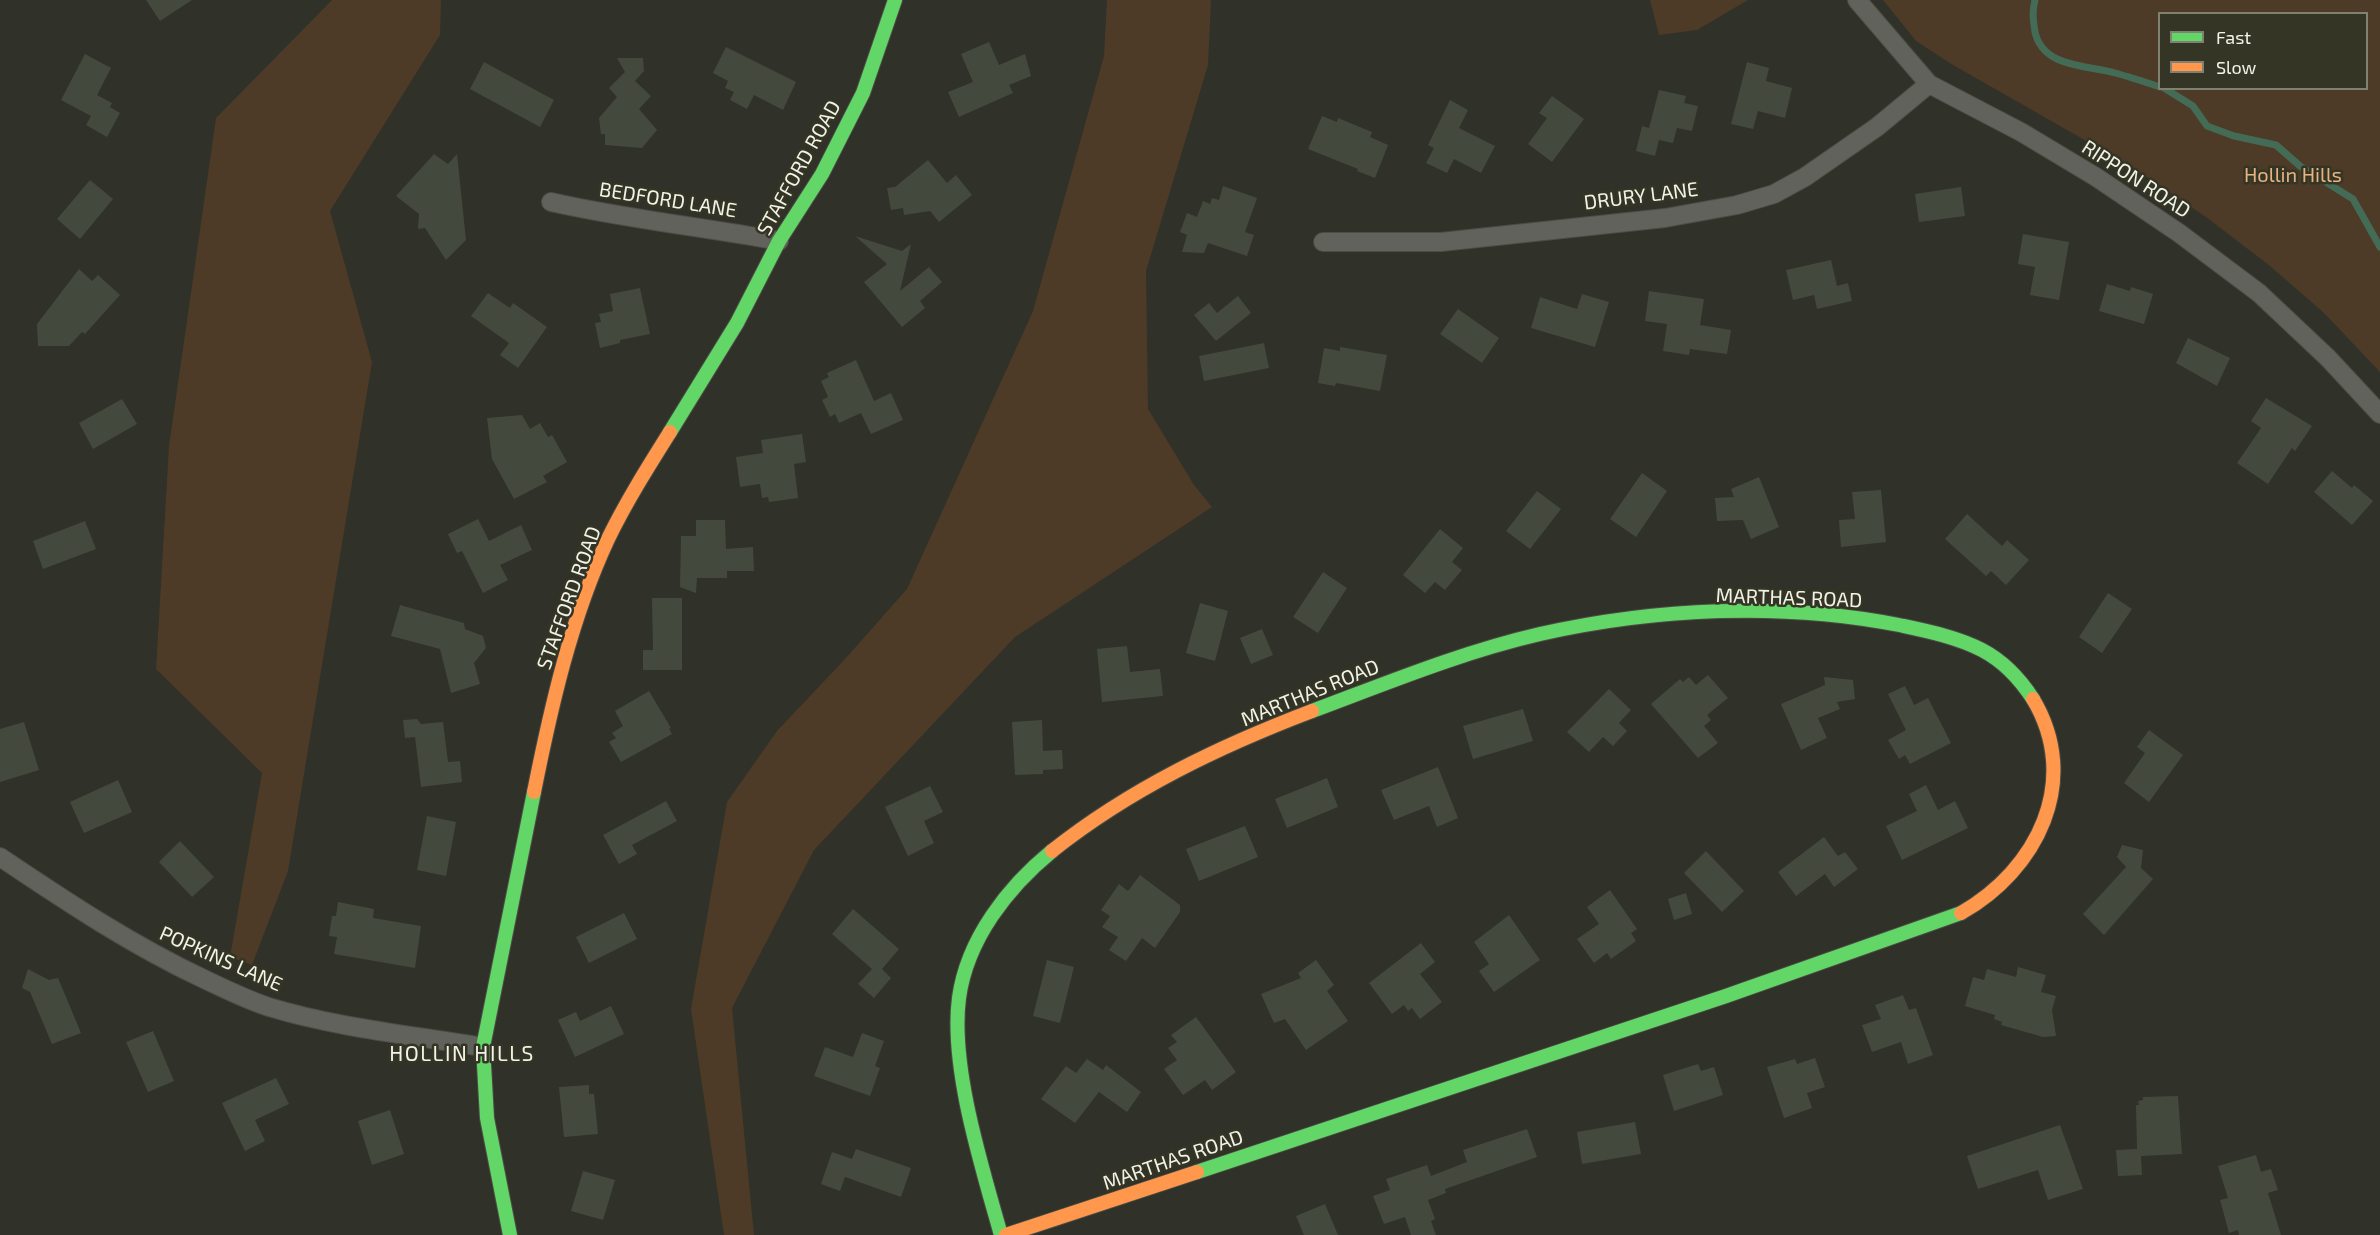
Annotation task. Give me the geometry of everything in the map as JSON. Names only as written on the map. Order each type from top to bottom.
[{"type":"street","name":"STAFFORD ROAD","points":[[510,1235],[487,1118],[483,1047],[545,736],[566,657],[593,575],[628,500],[737,323],[780,241],[822,174],[863,93],[881,47],[895,0]]},
{"type":"street","name":"RIPPON ROAD","points":[[1857,0],[1929,84],[2021,132],[2096,177],[2179,233],[2259,293],[2328,358],[2380,414]]},
{"type":"street","name":"DRURY LANE","points":[[1323,242],[1441,242],[1665,218],[1737,205],[1774,194],[1805,177],[1877,126],[1929,84]]},
{"type":"street","name":"BEDFORD LANE","points":[[551,202],[586,210],[780,241]]},
{"type":"street","name":"MARTHAS ROAD","points":[[1001,1235],[984,1175],[958,1059],[957,1009],[969,958],[993,912],[1036,862],[1112,808],[1174,773],[1305,714],[1465,654],[1567,629],[1680,615],[1746,612],[1812,614],[1869,620],[1926,631],[1987,652],[2006,666],[2031,694],[2044,719],[2054,765],[2051,795],[2044,823],[2030,851],[2012,876],[1987,898],[1962,913],[1637,1027],[1336,1125],[1101,1206],[1006,1235]]},
{"type":"street","name":"POPKINS LANE","points":[[0,857],[108,929],[174,965],[242,997],[270,1007],[337,1023],[483,1047]]},
{"type":"green space","points":[[332,0],[441,0],[440,35],[330,211],[372,362],[288,871],[252,965],[230,957],[262,773],[156,669],[169,446],[216,118]]},
{"type":"green space","points":[[1107,0],[1211,0],[1208,65],[1146,271],[1148,409],[1194,485],[1212,507],[1015,637],[814,850],[732,1008],[754,1235],[724,1235],[691,1009],[727,802],[777,731],[907,589],[1033,311],[1104,56]]},
{"type":"green space","points":[[1650,0],[1748,0],[1697,30],[1659,35]]},
{"type":"green space","name":"Hollin Hills","points":[[1883,0],[2380,0],[2380,372],[2324,313],[2270,266],[2206,217],[2132,167],[1953,65],[1916,41]]},
{"type":"building","points":[[146,0],[192,0],[160,21]]},
{"type":"building","points":[[989,42],[999,65],[1025,54],[1031,76],[1009,85],[1013,93],[959,117],[948,92],[973,82],[961,54]]},
{"type":"building","points":[[726,47],[796,82],[783,110],[754,95],[747,109],[730,100],[734,92],[725,88],[728,81],[713,73]]},
{"type":"building","points":[[85,54],[111,68],[97,95],[112,103],[110,107],[120,113],[107,137],[86,125],[91,116],[61,100]]},
{"type":"building","points":[[617,58],[643,58],[644,71],[635,81],[651,96],[639,109],[657,130],[642,148],[605,145],[605,134],[601,134],[599,118],[617,97],[609,88],[625,72]]},
{"type":"building","points":[[484,62],[554,100],[540,127],[470,89]]},
{"type":"building","points":[[1747,62],[1769,68],[1766,81],[1792,88],[1785,118],[1758,111],[1753,129],[1731,124]]},
{"type":"building","points":[[1659,90],[1686,96],[1684,103],[1698,106],[1692,131],[1677,128],[1673,143],[1659,140],[1655,156],[1636,151],[1642,126],[1649,128]]},
{"type":"building","points":[[1552,96],[1584,119],[1552,162],[1528,144],[1547,118],[1539,113]]},
{"type":"building","points":[[1450,100],[1468,110],[1459,128],[1495,146],[1481,173],[1454,159],[1447,173],[1426,163],[1434,148],[1428,145]]},
{"type":"building","points":[[1322,116],[1337,122],[1338,118],[1372,132],[1370,137],[1388,145],[1375,178],[1308,149]]},
{"type":"building","points":[[434,154],[448,164],[457,154],[466,240],[446,260],[425,228],[418,229],[419,214],[396,196]]},
{"type":"building","points":[[928,160],[947,183],[956,175],[972,195],[939,222],[930,211],[904,215],[903,208],[891,210],[887,188],[895,187]]},
{"type":"building","points":[[90,180],[113,199],[80,239],[57,219]]},
{"type":"building","points":[[1223,186],[1257,198],[1245,232],[1254,235],[1247,256],[1208,243],[1204,253],[1182,252],[1187,235],[1180,232],[1187,213],[1197,217],[1203,201],[1210,204],[1212,198],[1219,200]]},
{"type":"building","points":[[1961,187],[1965,216],[1919,222],[1915,194]]},
{"type":"building","points":[[2023,234],[2069,242],[2059,300],[2030,295],[2035,267],[2018,264]]},
{"type":"building","points":[[855,236],[902,251],[911,244],[900,291],[929,267],[942,282],[920,301],[925,308],[902,327],[864,282],[887,264]]},
{"type":"building","points":[[1831,260],[1837,286],[1848,283],[1852,301],[1817,309],[1814,295],[1793,300],[1786,270]]},
{"type":"building","points":[[79,269],[92,281],[98,275],[120,295],[85,334],[82,332],[69,346],[38,346],[37,324]]},
{"type":"building","points":[[2107,284],[2130,291],[2131,287],[2153,294],[2144,324],[2099,311]]},
{"type":"building","points":[[640,288],[650,334],[620,340],[620,343],[600,348],[595,323],[601,322],[599,314],[613,311],[610,294]]},
{"type":"building","points":[[1649,291],[1704,299],[1700,325],[1731,330],[1727,354],[1690,349],[1689,355],[1663,351],[1667,324],[1645,321]]},
{"type":"building","points":[[488,293],[510,308],[513,303],[547,327],[518,368],[500,355],[509,343],[471,316]]},
{"type":"building","points":[[1582,294],[1609,302],[1595,347],[1531,328],[1540,297],[1577,309]]},
{"type":"building","points":[[1238,296],[1251,313],[1216,341],[1194,315],[1209,303],[1217,313]]},
{"type":"building","points":[[1458,309],[1499,338],[1482,363],[1440,334]]},
{"type":"building","points":[[2188,338],[2230,358],[2217,386],[2176,363]]},
{"type":"building","points":[[1264,343],[1269,368],[1204,381],[1199,356]]},
{"type":"building","points":[[1340,347],[1387,355],[1380,391],[1336,383],[1335,386],[1318,383],[1324,348],[1340,351]]},
{"type":"building","points":[[856,360],[874,401],[891,393],[903,420],[871,434],[861,413],[839,423],[835,414],[830,417],[822,400],[828,397],[821,381],[829,377],[827,373]]},
{"type":"building","points":[[2266,398],[2312,426],[2295,451],[2292,448],[2268,484],[2237,463],[2261,428],[2251,421]]},
{"type":"building","points":[[122,399],[137,424],[93,449],[79,423]]},
{"type":"building","points":[[522,415],[530,429],[540,423],[548,437],[552,435],[567,462],[543,476],[547,482],[514,499],[492,459],[487,418]]},
{"type":"building","points":[[802,434],[806,462],[794,464],[798,498],[769,502],[768,497],[762,498],[760,484],[740,487],[736,457],[763,453],[761,440]]},
{"type":"building","points":[[2332,471],[2352,488],[2354,485],[2373,501],[2352,525],[2314,492]]},
{"type":"building","points":[[1642,473],[1667,491],[1636,537],[1610,519]]},
{"type":"building","points":[[1759,477],[1779,527],[1751,539],[1743,520],[1717,521],[1715,498],[1734,497],[1731,489]]},
{"type":"building","points":[[1881,490],[1886,542],[1841,547],[1839,520],[1855,519],[1852,492]]},
{"type":"building","points":[[1537,491],[1561,509],[1530,549],[1506,531]]},
{"type":"building","points":[[1967,514],[2002,546],[2007,540],[2029,560],[2006,585],[1991,571],[1986,576],[1945,539]]},
{"type":"building","points":[[478,519],[489,541],[521,525],[532,550],[500,565],[508,580],[483,593],[462,551],[457,553],[448,534]]},
{"type":"building","points":[[696,520],[725,520],[726,549],[753,547],[754,571],[727,571],[727,578],[697,578],[696,593],[680,587],[681,536],[696,536]]},
{"type":"building","points":[[85,521],[96,549],[43,569],[33,541]]},
{"type":"building","points":[[1440,529],[1463,548],[1452,562],[1462,570],[1445,590],[1435,582],[1425,593],[1403,575]]},
{"type":"building","points":[[1323,572],[1347,588],[1318,633],[1293,617]]},
{"type":"building","points":[[2108,593],[2132,609],[2102,653],[2079,637]]},
{"type":"building","points":[[652,598],[682,598],[682,670],[643,670],[643,650],[653,650]]},
{"type":"building","points":[[1200,603],[1228,611],[1215,661],[1186,653]]},
{"type":"building","points":[[400,605],[464,623],[465,629],[483,636],[486,648],[474,663],[480,684],[451,693],[440,649],[391,636]]},
{"type":"building","points":[[1262,629],[1273,655],[1251,664],[1240,638]]},
{"type":"building","points":[[1127,646],[1130,672],[1160,669],[1163,696],[1102,702],[1097,649]]},
{"type":"building","points":[[1708,675],[1728,698],[1707,715],[1711,720],[1704,726],[1718,743],[1698,758],[1651,704],[1680,679],[1683,682],[1689,677],[1696,685]]},
{"type":"building","points":[[1824,677],[1853,680],[1855,699],[1837,702],[1840,709],[1818,718],[1827,738],[1801,750],[1781,704],[1825,685]]},
{"type":"building","points":[[1905,686],[1914,705],[1928,698],[1951,743],[1910,764],[1905,755],[1899,759],[1888,740],[1906,730],[1888,694]]},
{"type":"building","points":[[1609,689],[1631,710],[1619,723],[1627,731],[1613,746],[1603,737],[1589,752],[1567,732]]},
{"type":"building","points":[[649,691],[671,728],[669,729],[672,734],[621,762],[609,742],[616,738],[612,733],[623,726],[615,711]]},
{"type":"building","points":[[1523,709],[1533,741],[1473,759],[1463,726]]},
{"type":"building","points":[[417,719],[421,724],[443,722],[448,762],[460,761],[462,782],[421,787],[415,737],[405,738],[403,720]]},
{"type":"building","points":[[1042,720],[1043,751],[1062,750],[1063,769],[1043,770],[1043,774],[1015,775],[1012,722]]},
{"type":"building","points":[[24,722],[39,770],[0,782],[0,729]]},
{"type":"building","points":[[2149,730],[2183,755],[2149,802],[2124,783],[2145,753],[2137,747]]},
{"type":"building","points":[[1438,767],[1458,818],[1437,827],[1429,806],[1394,820],[1381,790]]},
{"type":"building","points":[[1327,778],[1338,807],[1287,828],[1275,799]]},
{"type":"building","points":[[118,780],[132,812],[84,833],[70,802]]},
{"type":"building","points":[[1926,785],[1938,810],[1955,801],[1968,828],[1902,860],[1886,826],[1917,811],[1909,794]]},
{"type":"building","points":[[930,786],[943,812],[924,821],[934,843],[908,856],[885,807]]},
{"type":"building","points":[[666,801],[677,821],[632,845],[637,854],[619,864],[603,835]]},
{"type":"building","points":[[427,816],[456,822],[446,876],[417,870]]},
{"type":"building","points":[[1245,826],[1258,857],[1199,881],[1186,849]]},
{"type":"building","points":[[1824,837],[1838,856],[1845,852],[1858,869],[1834,887],[1825,874],[1796,896],[1778,872]]},
{"type":"building","points":[[180,841],[214,877],[192,897],[159,862]]},
{"type":"building","points":[[2122,845],[2143,850],[2141,868],[2153,879],[2104,935],[2083,914],[2126,867],[2117,857]]},
{"type":"building","points":[[1706,851],[1744,891],[1722,912],[1684,873]]},
{"type":"building","points":[[1140,875],[1180,905],[1180,912],[1155,948],[1142,938],[1126,961],[1109,950],[1118,937],[1102,927],[1110,916],[1101,910],[1119,884],[1128,891]]},
{"type":"building","points":[[1610,890],[1637,929],[1631,933],[1636,941],[1611,959],[1607,953],[1594,963],[1577,939],[1599,924],[1587,907]]},
{"type":"building","points":[[1686,893],[1692,914],[1674,920],[1668,899]]},
{"type":"building","points":[[338,902],[374,909],[373,918],[421,926],[415,968],[334,954],[337,937],[329,936],[332,916],[336,916]]},
{"type":"building","points":[[853,909],[899,949],[882,969],[891,978],[874,998],[858,984],[872,969],[832,934]]},
{"type":"building","points":[[624,913],[637,939],[589,963],[576,937]]},
{"type":"building","points":[[1509,915],[1540,960],[1494,992],[1479,971],[1489,964],[1474,942]]},
{"type":"building","points":[[1421,943],[1435,962],[1420,974],[1442,1002],[1420,1019],[1412,1008],[1408,1011],[1404,1005],[1392,1014],[1369,983]]},
{"type":"building","points":[[1047,960],[1074,967],[1060,1023],[1033,1016]]},
{"type":"building","points":[[1316,960],[1334,985],[1327,991],[1348,1021],[1306,1050],[1285,1019],[1274,1023],[1261,994],[1301,978],[1298,973]]},
{"type":"building","points":[[2018,967],[2046,975],[2041,992],[2056,996],[2052,1010],[2056,1036],[2043,1037],[2001,1025],[2002,1022],[1994,1019],[1995,1015],[1965,1006],[1973,977],[1984,980],[1987,969],[2016,977]]},
{"type":"building","points":[[28,969],[49,980],[58,978],[81,1033],[52,1044],[30,992],[22,988]]},
{"type":"building","points":[[1903,995],[1909,1010],[1916,1008],[1933,1055],[1908,1064],[1901,1042],[1872,1052],[1862,1025],[1881,1019],[1875,1005]]},
{"type":"building","points":[[611,1006],[624,1034],[575,1057],[558,1020],[576,1012],[580,1021]]},
{"type":"building","points":[[1196,1017],[1236,1072],[1212,1090],[1205,1080],[1183,1095],[1164,1069],[1177,1060],[1168,1048],[1177,1042],[1171,1035]]},
{"type":"building","points":[[153,1031],[174,1081],[148,1092],[126,1042]]},
{"type":"building","points":[[862,1033],[884,1041],[875,1066],[880,1068],[870,1096],[814,1076],[825,1047],[853,1057]]},
{"type":"building","points":[[1815,1058],[1825,1087],[1807,1093],[1812,1108],[1784,1118],[1767,1067],[1795,1059],[1797,1064]]},
{"type":"building","points":[[1087,1059],[1103,1070],[1106,1065],[1141,1092],[1127,1112],[1099,1092],[1075,1123],[1041,1099],[1066,1066],[1076,1073]]},
{"type":"building","points":[[1698,1064],[1701,1071],[1714,1067],[1723,1095],[1674,1111],[1663,1075]]},
{"type":"building","points":[[276,1078],[289,1104],[255,1120],[265,1141],[245,1151],[222,1103]]},
{"type":"building","points":[[589,1085],[589,1094],[594,1094],[598,1134],[564,1137],[559,1087]]},
{"type":"building","points":[[2178,1096],[2182,1154],[2141,1156],[2142,1175],[2118,1176],[2116,1150],[2137,1149],[2136,1105],[2139,1105],[2138,1101],[2143,1100],[2143,1097]]},
{"type":"building","points":[[390,1110],[404,1154],[372,1165],[358,1121]]},
{"type":"building","points":[[1635,1122],[1641,1154],[1582,1164],[1577,1132]]},
{"type":"building","points":[[2060,1125],[2083,1189],[2048,1200],[2038,1170],[1978,1189],[1967,1156]]},
{"type":"building","points":[[1527,1129],[1537,1157],[1445,1189],[1446,1193],[1428,1200],[1435,1219],[1431,1221],[1436,1235],[1411,1235],[1405,1217],[1384,1224],[1373,1196],[1390,1190],[1386,1179],[1427,1165],[1431,1176],[1467,1162],[1463,1150]]},
{"type":"building","points":[[856,1149],[911,1168],[901,1197],[845,1177],[840,1191],[821,1184],[832,1152],[852,1159]]},
{"type":"building","points":[[2256,1155],[2261,1172],[2271,1169],[2278,1190],[2268,1193],[2281,1235],[2239,1235],[2238,1230],[2229,1233],[2220,1200],[2228,1198],[2218,1166]]},
{"type":"building","points":[[583,1171],[615,1180],[603,1220],[571,1211]]},
{"type":"building","points":[[1325,1204],[1338,1235],[1304,1235],[1296,1216]]},
{"type":"waterway","points":[[2035,0],[2033,8],[2035,32],[2040,44],[2056,59],[2158,86]]},
{"type":"waterway","points":[[2167,90],[2193,106],[2207,126],[2234,136],[2276,145],[2300,166],[2353,199],[2380,247]]},
{"type":"traffic: fast","points":[[670,432],[737,323],[779,241],[822,174],[863,93],[895,0]]},
{"type":"traffic: fast","points":[[1312,711],[1453,659],[1511,641],[1629,618],[1719,611],[1810,613],[1899,625],[1942,635],[1972,645],[1997,659],[2023,684],[2033,699]]},
{"type":"traffic: fast","points":[[510,1235],[487,1118],[483,1047],[534,792]]},
{"type":"traffic: fast","points":[[1001,1235],[977,1148],[963,1085],[957,1025],[959,998],[963,976],[971,955],[992,916],[1020,881],[1052,851]]},
{"type":"traffic: fast","points":[[1197,1172],[1726,996],[1961,913]]},
{"type":"traffic: slow","points":[[534,792],[555,695],[583,600],[615,525],[670,432]]},
{"type":"traffic: slow","points":[[1961,913],[1988,895],[2011,873],[2030,848],[2044,821],[2052,791],[2053,761],[2047,730],[2033,699]]},
{"type":"traffic: slow","points":[[1052,851],[1113,808],[1177,771],[1210,754],[1312,711]]},
{"type":"traffic: slow","points":[[1006,1235],[1197,1172]]},
{"type":"district","name":"HOLLIN HILLS","points":[[462,1054]]}]
